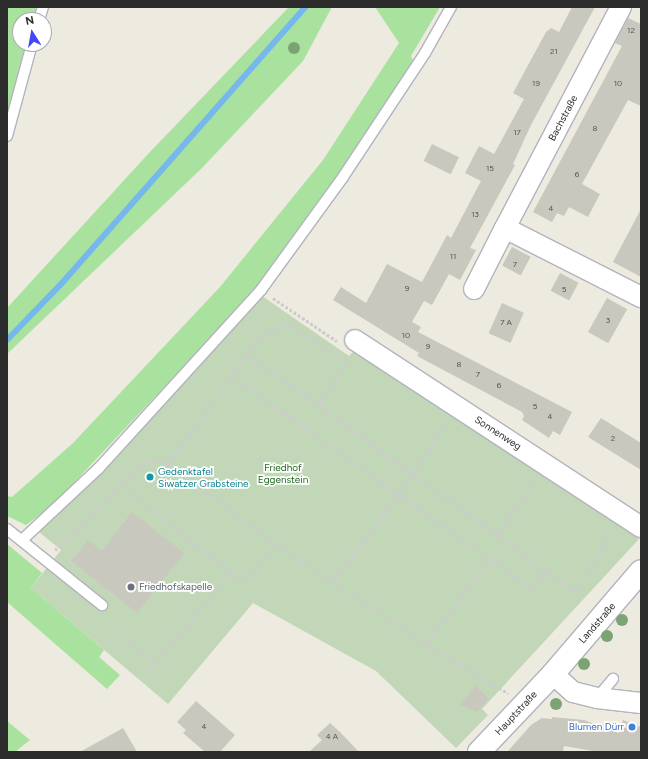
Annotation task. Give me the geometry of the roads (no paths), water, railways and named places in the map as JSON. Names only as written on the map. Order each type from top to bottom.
[{"type":"street","name":"Bachstraße","points":[[474,289],[621,7]]},
{"type":"street","points":[[505,228],[641,297]]},
{"type":"street","name":"Sonnenweg","points":[[355,340],[641,527]]},
{"type":"street","name":"Landstraße","points":[[552,674],[641,571]]},
{"type":"street","points":[[552,674],[573,692],[597,698],[641,702]]},
{"type":"street","name":"Hauptstraße","points":[[479,752],[552,674]]},
{"type":"lane","points":[[22,540],[99,468],[260,290],[343,177],[425,53],[451,7]]},
{"type":"lane","points":[[7,136],[30,52]]},
{"type":"lane","points":[[7,529],[102,605]]},
{"type":"lane","points":[[597,698],[613,679]]},
{"type":"waterway","points":[[7,340],[62,283],[305,7]]},
{"type":"place","name":"Gedenktafel Siwatzer Grabsteine","points":[[150,477]]},
{"type":"place","name":"Friedhofskapelle","points":[[131,587]]},
{"type":"place","name":"Blumen Dürr","points":[[632,727]]},
{"type":"park label","name":"Friedhof Eggenstein","points":[[283,472]]}]
